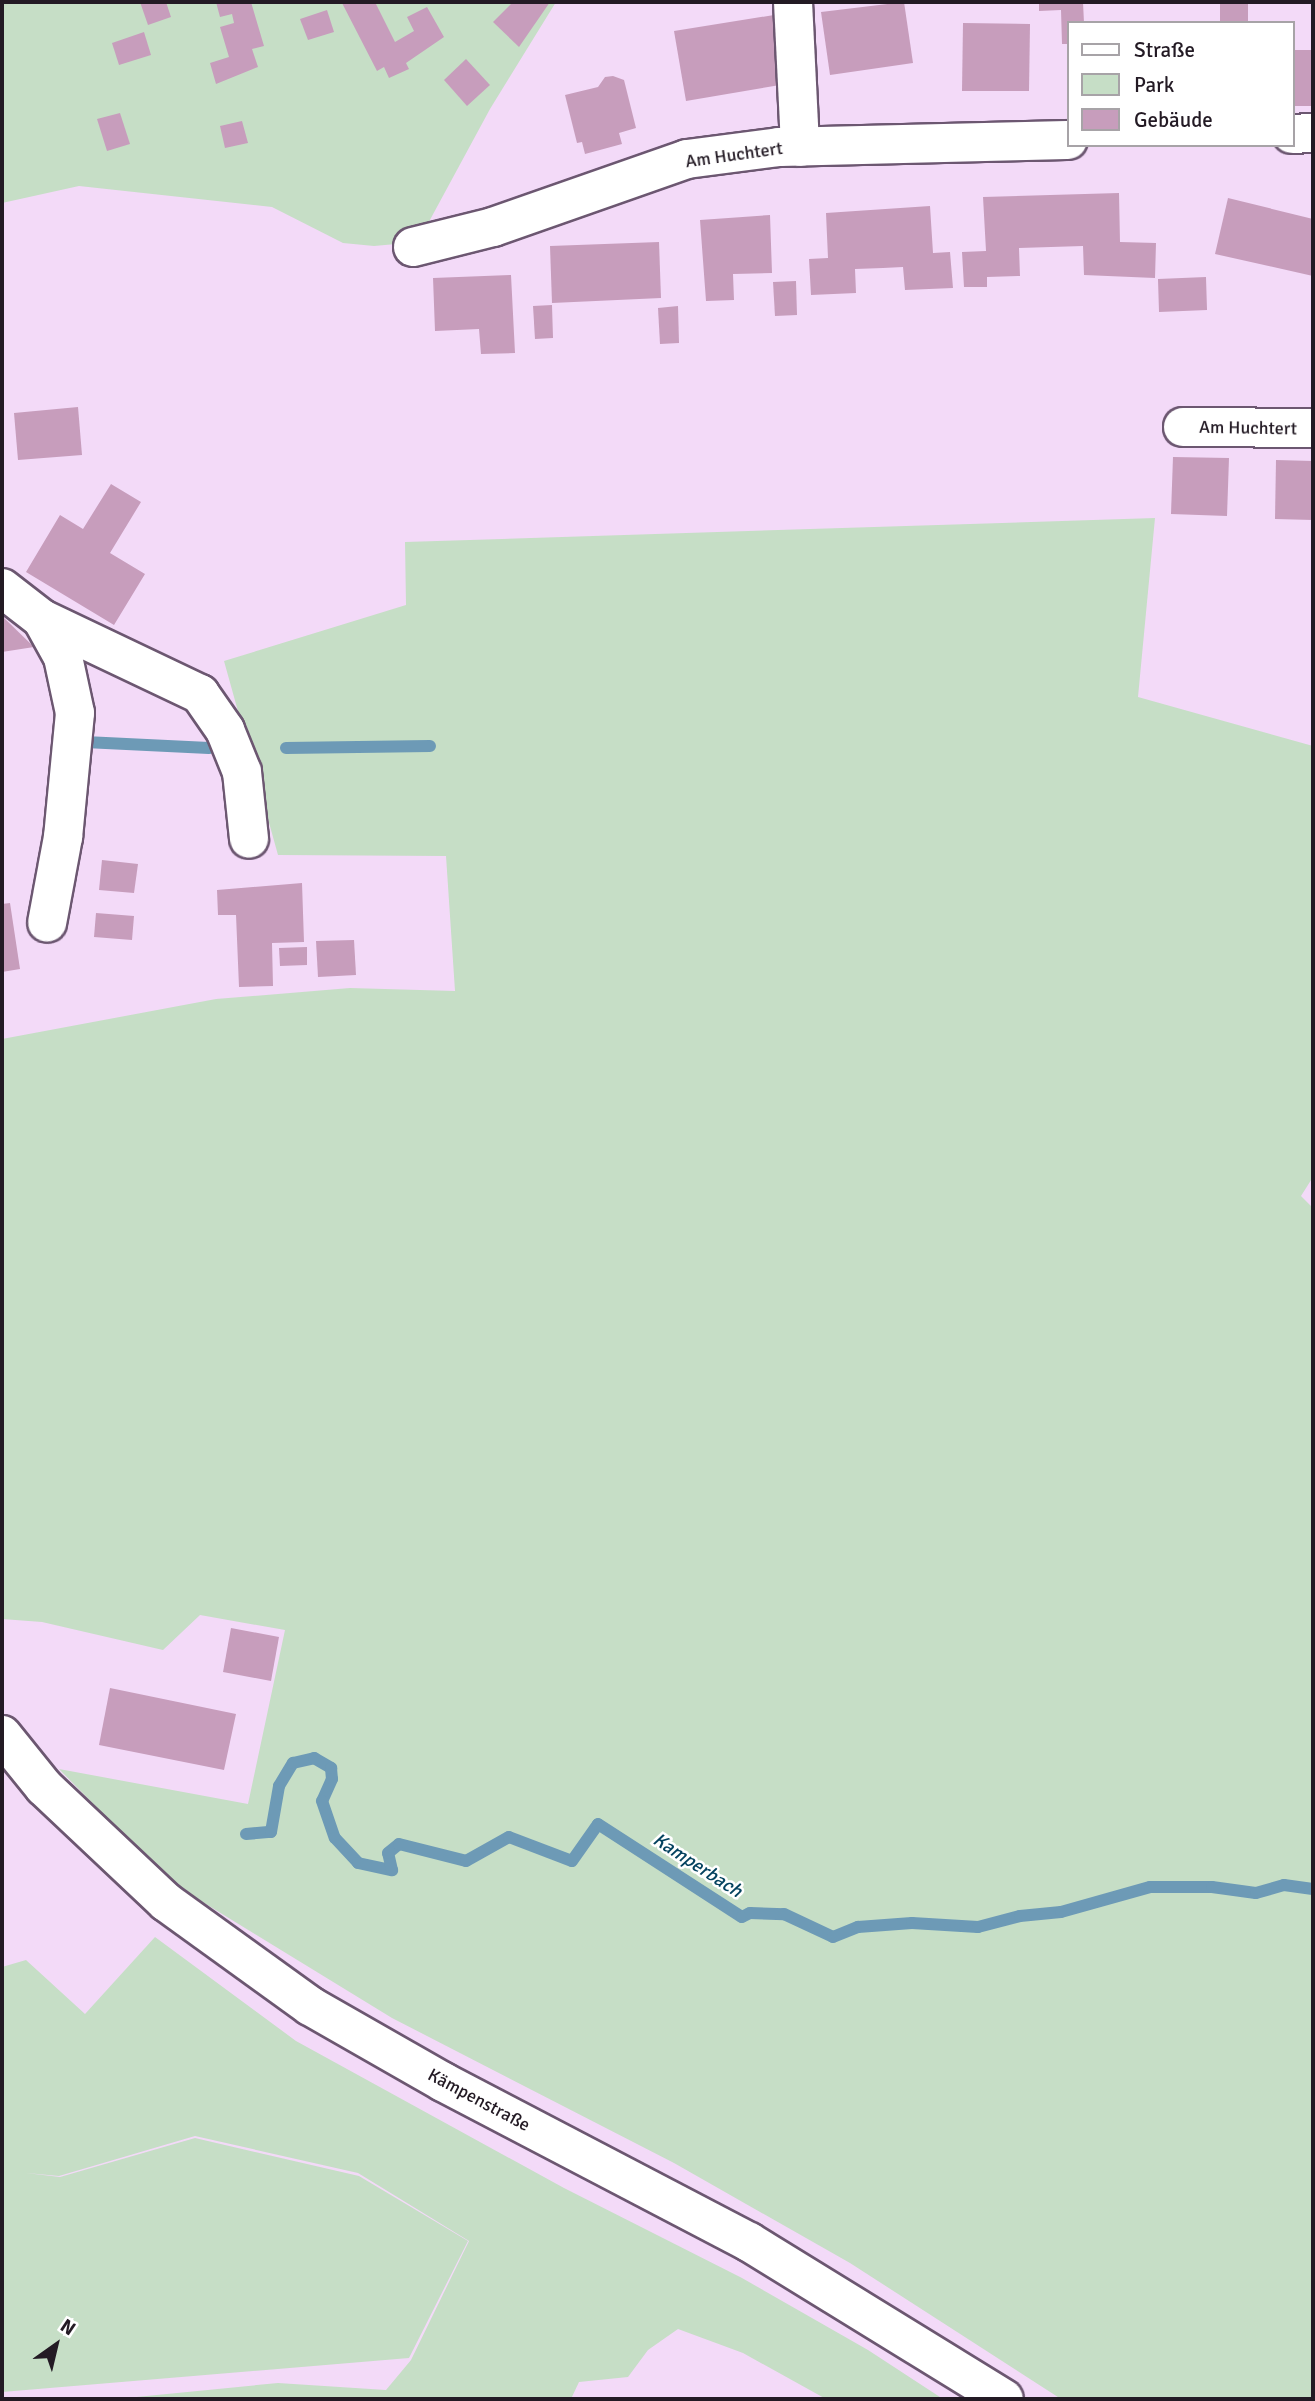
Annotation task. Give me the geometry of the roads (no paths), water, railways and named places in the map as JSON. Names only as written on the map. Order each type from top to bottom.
[{"type":"street","points":[[793,2],[800,146]]},
{"type":"street","points":[[1294,134],[1313,133]]},
{"type":"street","name":"Am Huchtert","points":[[413,247],[494,228],[687,159],[800,146],[1066,140]]},
{"type":"street","name":"Am Huchtert","points":[[1183,427],[1313,428]]},
{"type":"street","points":[[2,588],[42,619],[200,694],[226,730],[242,772],[249,839]]},
{"type":"street","points":[[42,619],[63,657],[75,713],[63,837],[47,923]]},
{"type":"street","name":"Kämpenstraße","points":[[2,1735],[44,1787],[166,1902],[310,2006],[443,2082],[749,2242],[1004,2399]]},
{"type":"waterway","points":[[85,742],[209,748]]},
{"type":"waterway","points":[[286,748],[430,746]]},
{"type":"waterway","name":"Kamperbach","points":[[246,1834],[271,1832],[279,1786],[293,1763],[314,1758],[331,1768],[332,1779],[322,1801],[335,1838],[358,1863],[392,1870],[388,1853],[399,1844],[466,1861],[509,1837],[572,1861],[598,1824],[742,1917],[750,1913],[784,1914],[833,1937],[858,1927],[912,1923],[978,1927],[1020,1916],[1061,1912],[1150,1887],[1212,1887],[1256,1893],[1284,1885],[1313,1889]]}]
